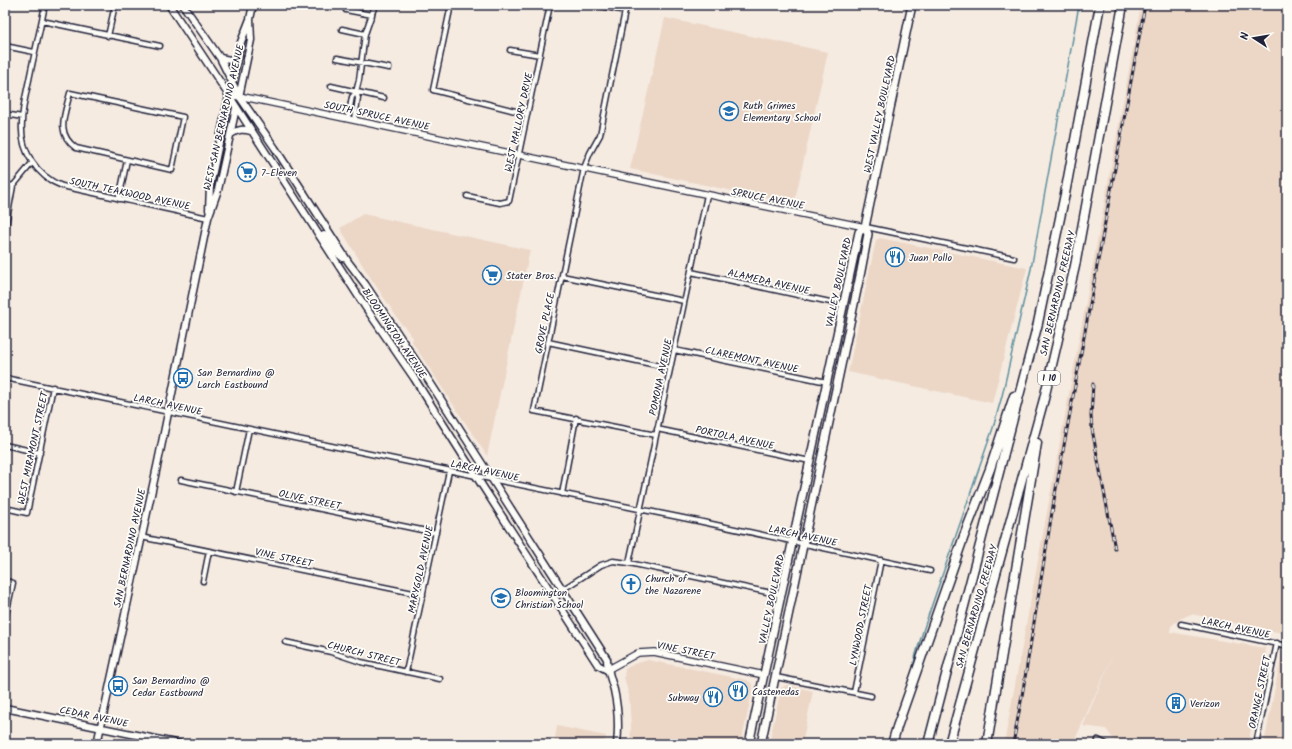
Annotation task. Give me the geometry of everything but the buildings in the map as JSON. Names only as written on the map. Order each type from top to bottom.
[{"type":"highway","name":"SAN BERNARDINO FREEWAY","points":[[928,744],[1036,330],[1065,194],[1100,5]]},
{"type":"highway","name":"SAN BERNARDINO FREEWAY","points":[[949,744],[1044,399],[1075,266],[1123,5]]},
{"type":"highway","points":[[892,744],[964,536],[990,469],[1014,394],[1028,339],[1036,330]]},
{"type":"highway","points":[[987,744],[1044,399]]},
{"type":"main road","name":"BLOOMINGTON AVENUE","points":[[169,5],[391,346],[414,378],[598,665],[607,670]]},
{"type":"main road","name":"BLOOMINGTON AVENUE","points":[[184,5],[220,58],[239,96],[433,387],[491,480],[607,659],[607,670],[614,689],[617,712],[617,744]]},
{"type":"main road","name":"WEST SAN BERNARDINO AVENUE","points":[[208,218],[210,186],[241,42],[250,19],[253,5]]},
{"type":"main road","name":"WEST VALLEY BOULEVARD","points":[[865,227],[912,5]]},
{"type":"main road","name":"WEST SAN BERNARDINO AVENUE","points":[[179,356],[208,218],[218,190],[251,40],[250,19]]},
{"type":"main road","points":[[220,58],[230,60],[238,56]]},
{"type":"main road","points":[[231,134],[242,129],[252,131]]},
{"type":"main road","name":"VALLEY BOULEVARD","points":[[749,744],[859,232],[865,227],[868,234],[867,241],[761,744]]},
{"type":"main road","points":[[320,237],[324,235],[337,253],[349,263]]},
{"type":"main road","points":[[391,346],[401,339]]},
{"type":"main road","name":"SAN BERNARDINO AVENUE","points":[[97,744],[179,356]]},
{"type":"main road","name":"CEDAR AVENUE","points":[[5,708],[180,744]]},
{"type":"street","points":[[5,230],[13,186],[32,163],[23,140],[22,117],[34,52],[45,5]]},
{"type":"street","points":[[108,36],[115,5]]},
{"type":"street","points":[[348,118],[352,97],[356,92],[362,64],[365,34],[375,5]]},
{"type":"street","points":[[451,5],[433,90],[527,114]]},
{"type":"street","name":"WEST MALLORY DRIVE","points":[[467,196],[500,203],[509,201],[550,5]]},
{"type":"street","points":[[597,5],[625,12]]},
{"type":"street","name":"GROVE PLACE","points":[[576,418],[534,410],[584,168],[590,153],[600,136],[625,12],[625,5]]},
{"type":"street","points":[[346,10],[372,15]]},
{"type":"street","points":[[42,21],[160,46]]},
{"type":"street","points":[[342,29],[365,34]]},
{"type":"street","points":[[5,46],[34,52]]},
{"type":"street","points":[[510,50],[540,56]]},
{"type":"street","points":[[337,58],[389,68]]},
{"type":"street","points":[[331,86],[384,98]]},
{"type":"street","points":[[354,119],[358,98],[356,92]]},
{"type":"street","points":[[70,93],[183,117],[172,170],[127,160],[76,148],[71,145],[63,130],[70,93]]},
{"type":"street","name":"SOUTH SPRUCE AVENUE","points":[[230,97],[239,96],[520,154]]},
{"type":"street","points":[[5,114],[22,117]]},
{"type":"street","name":"SPRUCE AVENUE","points":[[520,154],[707,195],[1014,258]]},
{"type":"street","points":[[119,199],[127,160]]},
{"type":"street","name":"SOUTH TEAKWOOD AVENUE","points":[[32,163],[46,176],[59,185],[208,218]]},
{"type":"street","points":[[5,184],[13,186]]},
{"type":"street","name":"POMONA AVENUE","points":[[629,563],[707,195]]},
{"type":"street","name":"ALAMEDA AVENUE","points":[[691,272],[844,305]]},
{"type":"street","points":[[562,276],[684,301]]},
{"type":"street","points":[[548,342],[670,368]]},
{"type":"street","name":"CLAREMONT AVENUE","points":[[674,350],[827,382]]},
{"type":"street","name":"LARCH AVENUE","points":[[5,378],[491,480],[640,509],[930,571]]},
{"type":"street","name":"WEST MIRAMONT STREET","points":[[5,508],[27,513],[53,387]]},
{"type":"street","points":[[562,494],[576,418],[656,435]]},
{"type":"street","points":[[236,492],[249,429]]},
{"type":"street","name":"PORTOLA AVENUE","points":[[657,429],[810,461]]},
{"type":"street","points":[[5,445],[40,453]]},
{"type":"street","name":"MARYGOLD AVENUE","points":[[406,672],[449,470]]},
{"type":"street","name":"OLIVE STREET","points":[[181,480],[436,533]]},
{"type":"street","name":"VINE STREET","points":[[141,537],[423,595]]},
{"type":"street","points":[[203,581],[209,551]]},
{"type":"street","name":"LYNWOOD STREET","points":[[854,692],[881,560]]},
{"type":"street","points":[[554,595],[601,565],[613,561],[782,595]]},
{"type":"street","points":[[5,581],[13,583],[5,619]]},
{"type":"street","name":"LARCH AVENUE","points":[[1181,624],[1287,646]]},
{"type":"street","name":"CHURCH STREET","points":[[285,642],[331,652],[361,662],[440,679]]},
{"type":"street","name":"ORANGE STREET","points":[[1256,744],[1277,644]]},
{"type":"street","name":"VINE STREET","points":[[607,670],[638,654],[654,652],[764,675]]},
{"type":"street","points":[[776,677],[870,696]]},
{"type":"street","points":[[1098,740],[1106,744]]},
{"type":"shaded area","points":[[1141,5],[1287,5],[1287,634],[1191,614],[1180,619],[1171,626],[1170,632],[1265,648],[1266,655],[1248,744],[1134,744],[1114,740],[1106,729],[1083,726],[1113,655],[1073,744],[1004,744]]},
{"type":"shaded area","name":"Ruth Grimes Elementary School","points":[[665,18],[828,52],[794,204],[630,169]]},
{"type":"shaded area","points":[[363,214],[530,250],[487,456],[412,342],[413,338],[402,325],[368,274],[340,228]]},
{"type":"shaded area","points":[[880,238],[1027,268],[992,403],[848,372],[876,240]]},
{"type":"shaded area","points":[[1282,652],[1287,654],[1287,744],[1264,744]]},
{"type":"shaded area","points":[[648,660],[747,680],[751,683],[753,688],[741,744],[630,744],[631,727],[629,696],[624,677],[625,669],[634,664]]},
{"type":"shaded area","points":[[787,685],[813,691],[802,744],[769,744],[781,688]]},
{"type":"shaded area","points":[[557,726],[606,736],[604,744],[554,744]]},
{"type":"waterway","points":[[912,672],[924,628],[993,428],[1002,396],[1031,269],[1079,5]]},
{"type":"railway","points":[[1013,744],[1054,500],[1145,5]]},
{"type":"railway","points":[[1093,384],[1091,416],[1092,429],[1115,549]]},
{"type":"place","name":"Ruth Grimes Elementary School","points":[[729,111]]},
{"type":"place","name":"7-Eleven","points":[[247,172]]},
{"type":"place","name":"Juan Pollo","points":[[895,257]]},
{"type":"place","name":"Stater Bros.","points":[[492,275]]},
{"type":"place","name":"San Bernardino @ Larch Eastbound","points":[[183,378]]},
{"type":"place","name":"Church of the Nazarene","points":[[631,584]]},
{"type":"place","name":"Bloomington Christian School","points":[[501,598]]},
{"type":"place","name":"San Bernardino @ Cedar Eastbound","points":[[118,686]]},
{"type":"place","name":"Castenedas","points":[[738,691]]},
{"type":"place","name":"Subway","points":[[713,697]]},
{"type":"place","name":"Verizon","points":[[1176,703]]}]
